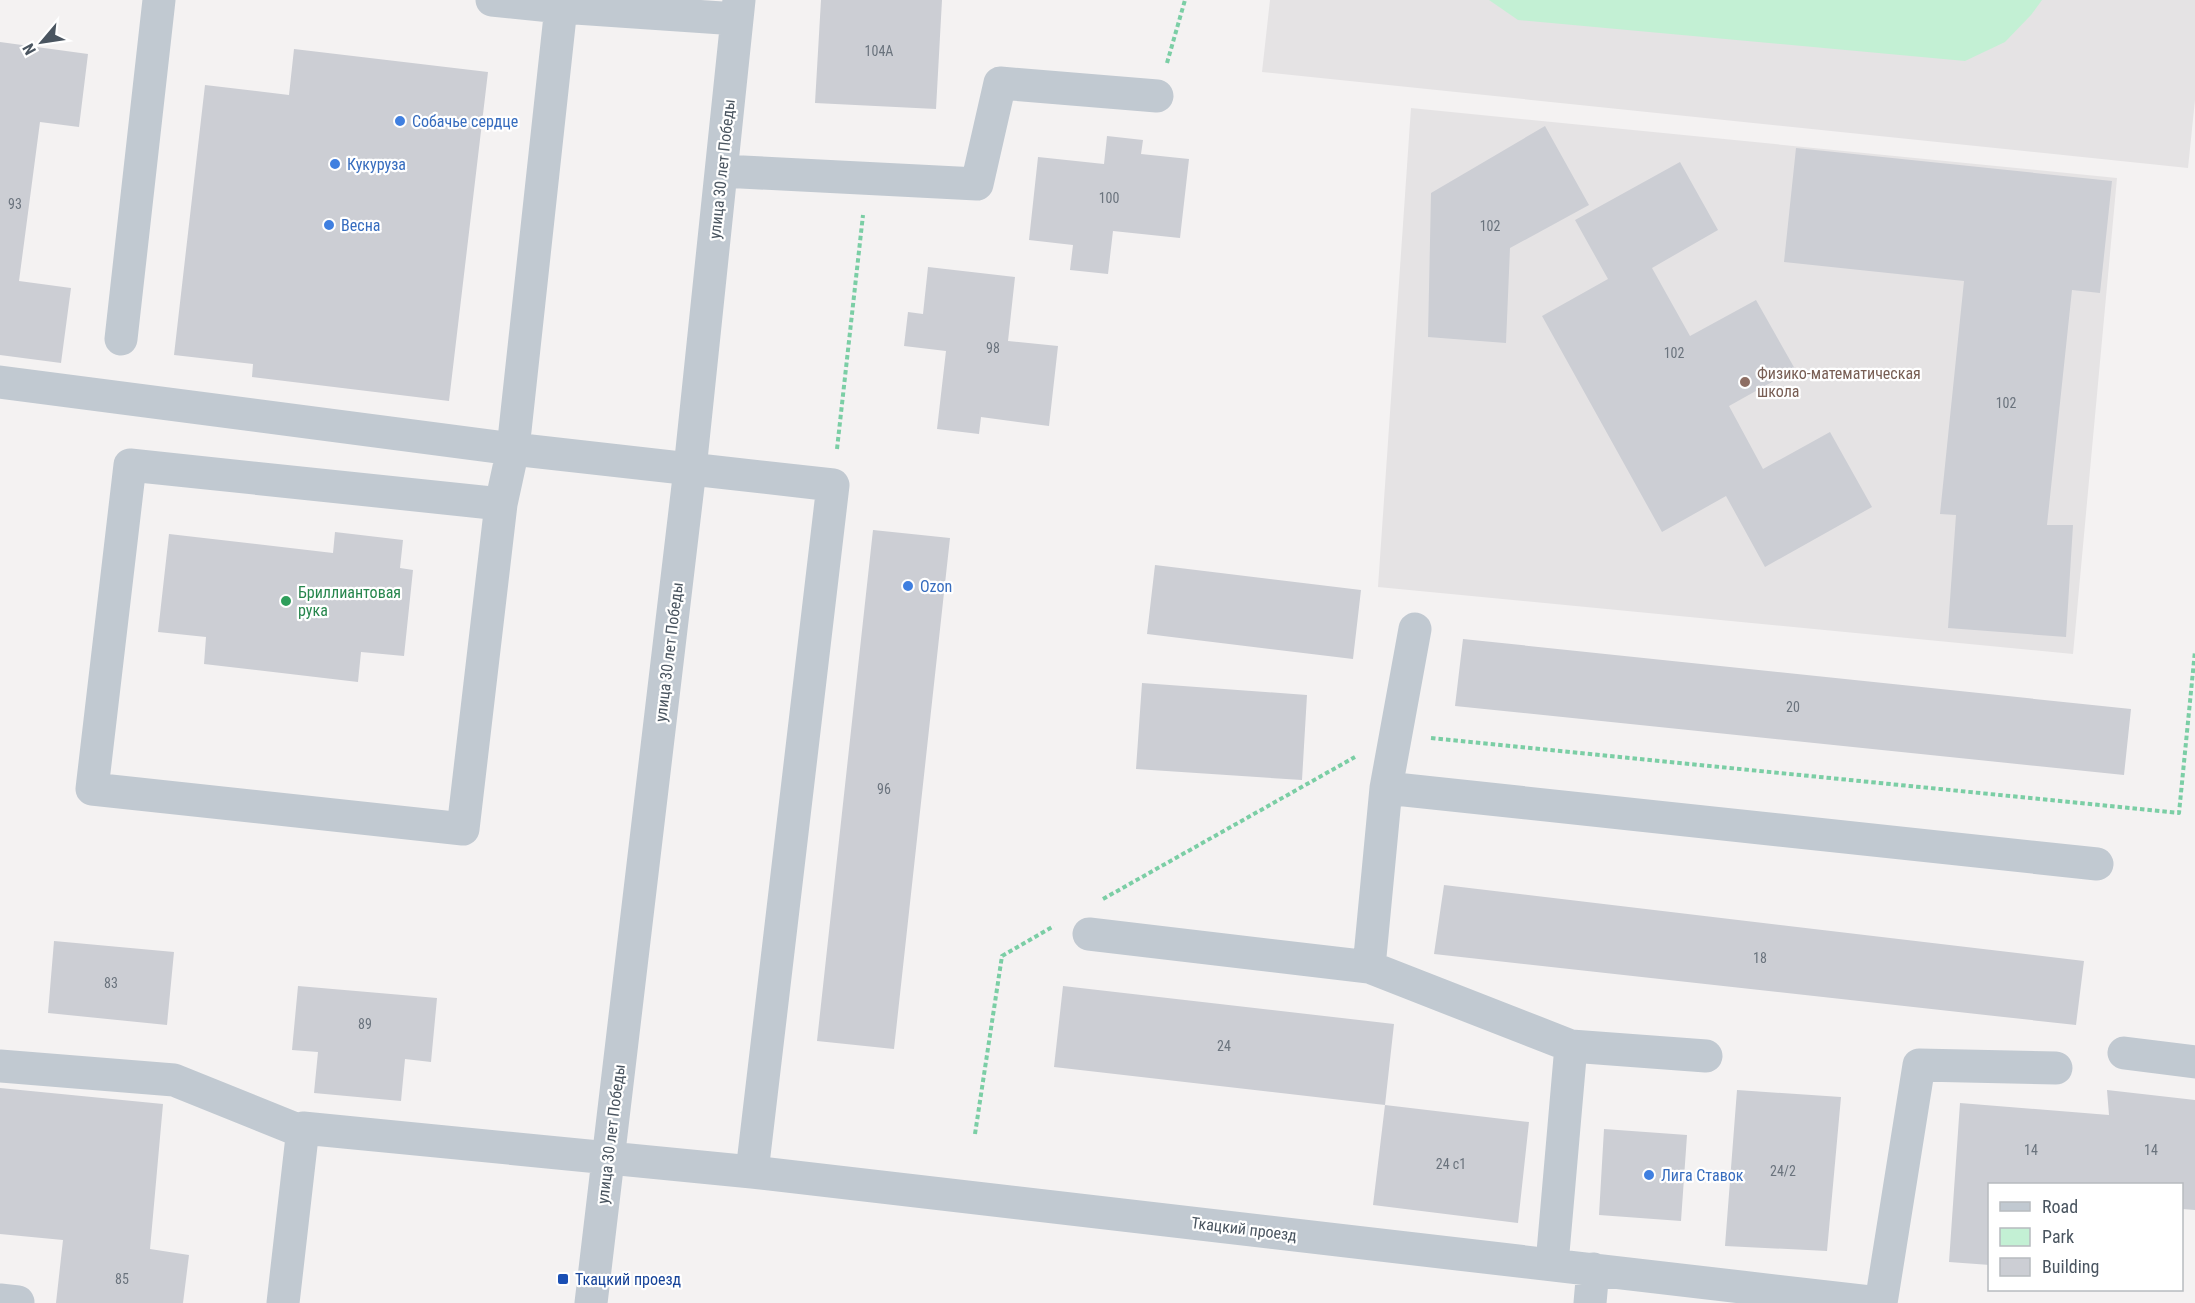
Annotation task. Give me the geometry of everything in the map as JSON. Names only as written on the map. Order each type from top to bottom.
[{"type":"street","points":[[121,339],[159,0]]},
{"type":"street","points":[[492,0],[561,7],[738,9]]},
{"type":"street","points":[[501,504],[130,465],[92,789],[463,829],[501,504],[513,449],[561,7]]},
{"type":"street","name":"улица 30 лет Победы","points":[[591,1303],[690,469],[738,9]]},
{"type":"street","points":[[722,171],[977,184],[1000,83],[1157,96]]},
{"type":"street","points":[[0,382],[513,449],[833,485],[752,1172]]},
{"type":"street","points":[[1369,967],[1386,788],[1415,629]]},
{"type":"street","points":[[1386,788],[2097,864]]},
{"type":"street","points":[[1089,934],[1369,967],[1571,1046],[1706,1056]]},
{"type":"street","points":[[1552,1264],[1571,1046]]},
{"type":"street","points":[[2124,1053],[2195,1062]]},
{"type":"street","points":[[1880,1303],[1919,1065],[2056,1068]]},
{"type":"street","points":[[0,1066],[174,1080],[303,1132],[283,1303]]},
{"type":"street","name":"Ткацкий проезд","points":[[303,1132],[303,1128],[752,1172],[1880,1303]]},
{"type":"street","points":[[1590,1303],[1593,1269]]},
{"type":"path","points":[[1157,96],[1185,0]]},
{"type":"path","points":[[833,485],[867,178]]},
{"type":"shaded area","points":[[1270,0],[2195,0],[2195,100],[2188,168],[1262,72]]},
{"type":"shaded area","name":"Физико-математическая школа","points":[[1411,108],[2117,178],[2073,654],[1378,587]]},
{"type":"green space","points":[[1489,0],[2042,0],[2005,42],[1965,61],[1518,20]]},
{"type":"building","points":[[821,0],[942,0],[936,109],[815,103]]},
{"type":"building","points":[[0,42],[88,54],[79,127],[40,122],[19,281],[71,288],[61,363],[0,355]]},
{"type":"building","name":"Весна","points":[[294,49],[488,72],[449,401],[252,377],[253,364],[174,355],[205,85],[289,95]]},
{"type":"building","points":[[1545,126],[1589,205],[1510,248],[1506,343],[1428,337],[1431,193]]},
{"type":"building","points":[[1107,136],[1143,140],[1141,154],[1189,159],[1180,238],[1113,231],[1108,274],[1070,270],[1073,245],[1029,240],[1038,157],[1104,164]]},
{"type":"building","points":[[1796,148],[2112,181],[2100,293],[2072,290],[2047,525],[2073,525],[2066,637],[1948,628],[1956,515],[1940,514],[1964,281],[1784,262]]},
{"type":"building","points":[[1680,162],[1718,230],[1652,268],[1690,336],[1756,300],[1795,369],[1729,406],[1763,469],[1830,432],[1872,507],[1765,567],[1726,496],[1662,532],[1542,316],[1608,279],[1575,220]]},
{"type":"building","points":[[928,267],[1015,277],[1008,341],[1058,346],[1049,426],[981,417],[979,434],[937,429],[946,351],[904,346],[908,312],[923,314]]},
{"type":"building","points":[[873,530],[950,538],[894,1049],[817,1041]]},
{"type":"building","name":"Бриллиантовая рука","points":[[335,532],[403,540],[400,568],[413,570],[404,656],[361,652],[358,682],[204,664],[206,637],[158,632],[169,534],[333,553]]},
{"type":"building","points":[[1155,565],[1361,590],[1353,659],[1147,634]]},
{"type":"building","points":[[1463,639],[2131,709],[2124,775],[1455,706]]},
{"type":"building","points":[[1142,683],[1307,695],[1302,780],[1136,769]]},
{"type":"building","points":[[1444,885],[2084,961],[2076,1025],[1434,954]]},
{"type":"building","points":[[54,941],[174,952],[167,1025],[48,1013]]},
{"type":"building","points":[[298,986],[437,998],[431,1062],[405,1059],[401,1101],[314,1093],[318,1052],[292,1050]]},
{"type":"building","points":[[1063,986],[1394,1024],[1385,1105],[1054,1067]]},
{"type":"building","points":[[0,1088],[163,1104],[150,1249],[189,1255],[183,1303],[56,1303],[63,1240],[0,1234]]},
{"type":"building","points":[[1737,1090],[1841,1097],[1827,1251],[1725,1246]]},
{"type":"building","points":[[2107,1090],[2195,1100],[2195,1210],[2183,1209],[2183,1183],[1988,1183],[1988,1265],[1949,1262],[1960,1103],[2109,1115]]},
{"type":"building","points":[[1385,1105],[1529,1122],[1518,1223],[1373,1205]]},
{"type":"building","points":[[1604,1129],[1687,1135],[1681,1221],[1599,1215]]},
{"type":"place","name":"Собачье сердце","points":[[400,121]]},
{"type":"place","name":"Кукуруза","points":[[335,164]]},
{"type":"place","name":"Весна","points":[[329,225]]},
{"type":"place","name":"Физико-математическая школа","points":[[1745,382]]},
{"type":"place","name":"Ozon","points":[[908,586]]},
{"type":"place","name":"Бриллиантовая рука","points":[[286,601]]},
{"type":"place","name":"Лига Ставок","points":[[1649,1175]]},
{"type":"place","name":"Ткацкий проезд","points":[[563,1279]]}]
